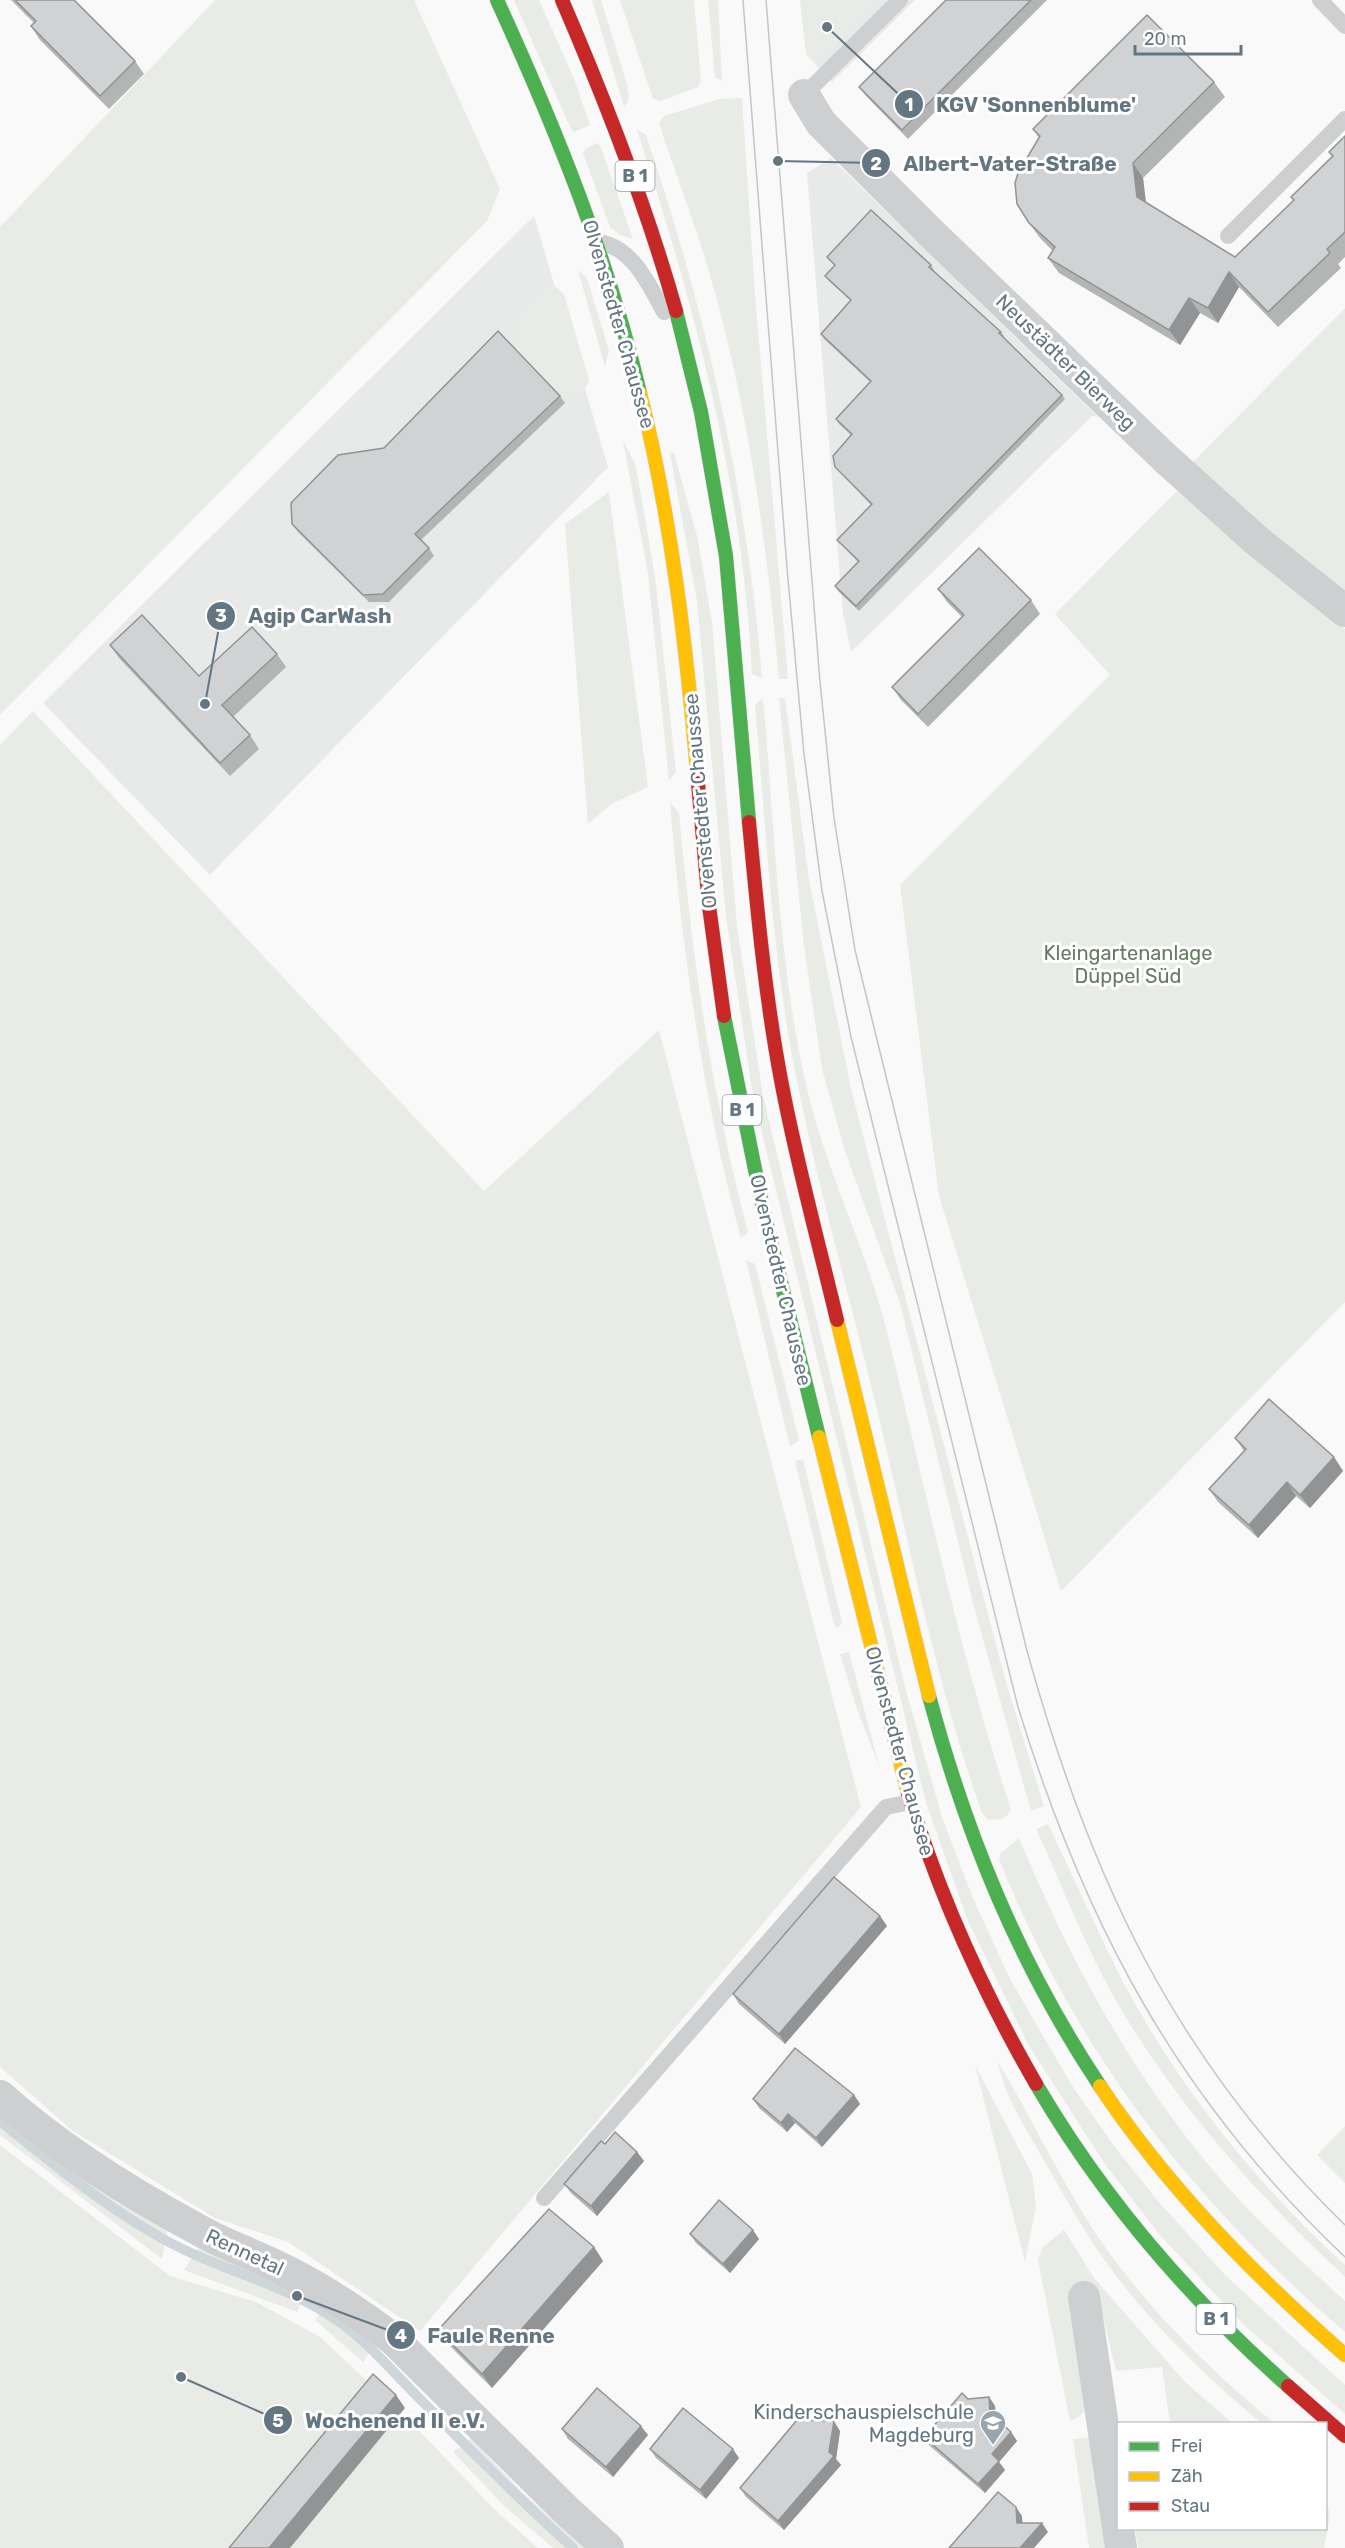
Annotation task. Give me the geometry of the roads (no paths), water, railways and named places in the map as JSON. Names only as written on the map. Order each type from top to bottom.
[{"type":"main road","name":"Olvenstedter Chaussee","points":[[497,0],[546,106],[598,242],[644,401],[674,556],[713,942],[733,1069],[771,1240],[911,1802],[930,1861],[977,1977],[1021,2061],[1078,2153],[1133,2226],[1218,2321],[1345,2436]]},
{"type":"main road","name":"B 1","points":[[562,0],[595,74],[634,172],[671,288],[689,358],[719,506],[731,600],[756,905],[779,1067],[800,1166],[907,1603],[940,1735],[964,1816],[999,1906],[1037,1986],[1114,2111],[1175,2189],[1231,2252],[1345,2355]]},
{"type":"street","name":"Neustädter Bierweg","points":[[804,95],[821,123],[1164,457],[1256,540],[1345,612]]},
{"type":"street","name":"Rennetal","points":[[0,2096],[48,2135],[145,2199],[198,2230],[318,2288],[372,2323],[393,2339],[566,2510],[609,2548]]},
{"type":"street","points":[[1084,2297],[1117,2521]]},
{"type":"street","points":[[1118,2530],[1121,2548]]},
{"type":"lane","points":[[804,95],[900,0]]},
{"type":"lane","points":[[1320,0],[1345,26]]},
{"type":"lane","points":[[1228,236],[1345,119]]},
{"type":"lane","points":[[598,242],[610,245],[635,264],[689,358]]},
{"type":"lane","points":[[544,2198],[886,1807],[911,1802]]},
{"type":"waterway","points":[[0,2121],[57,2167],[137,2224],[180,2248],[294,2296],[316,2307],[349,2329],[495,2475],[573,2548]]},
{"type":"tram line","points":[[743,0],[787,568],[804,754],[822,891],[851,1037],[1018,1707],[1044,1787],[1074,1863],[1107,1935],[1144,2004],[1186,2071],[1233,2135],[1286,2197],[1345,2257]]},
{"type":"tram line","points":[[766,0],[820,682],[834,818],[855,950],[1027,1651],[1079,1813],[1110,1888],[1146,1961],[1186,2030],[1232,2097],[1285,2162],[1345,2225]]},
{"type":"place","name":"KGV 'Sonnenblume'","points":[[827,27]]},
{"type":"place","name":"Albert-Vater-Straße","points":[[778,161]]},
{"type":"place","name":"Agip CarWash","points":[[205,704]]},
{"type":"place","name":"Faule Renne","points":[[297,2296]]},
{"type":"place","name":"Wochenend II e.V.","points":[[181,2377]]},
{"type":"place","name":"Kinderschauspielschule Magdeburg","points":[[993,2446]]},
{"type":"park label","name":"Kleingartenanlage Düppel Süd","points":[[1128,964]]}]
